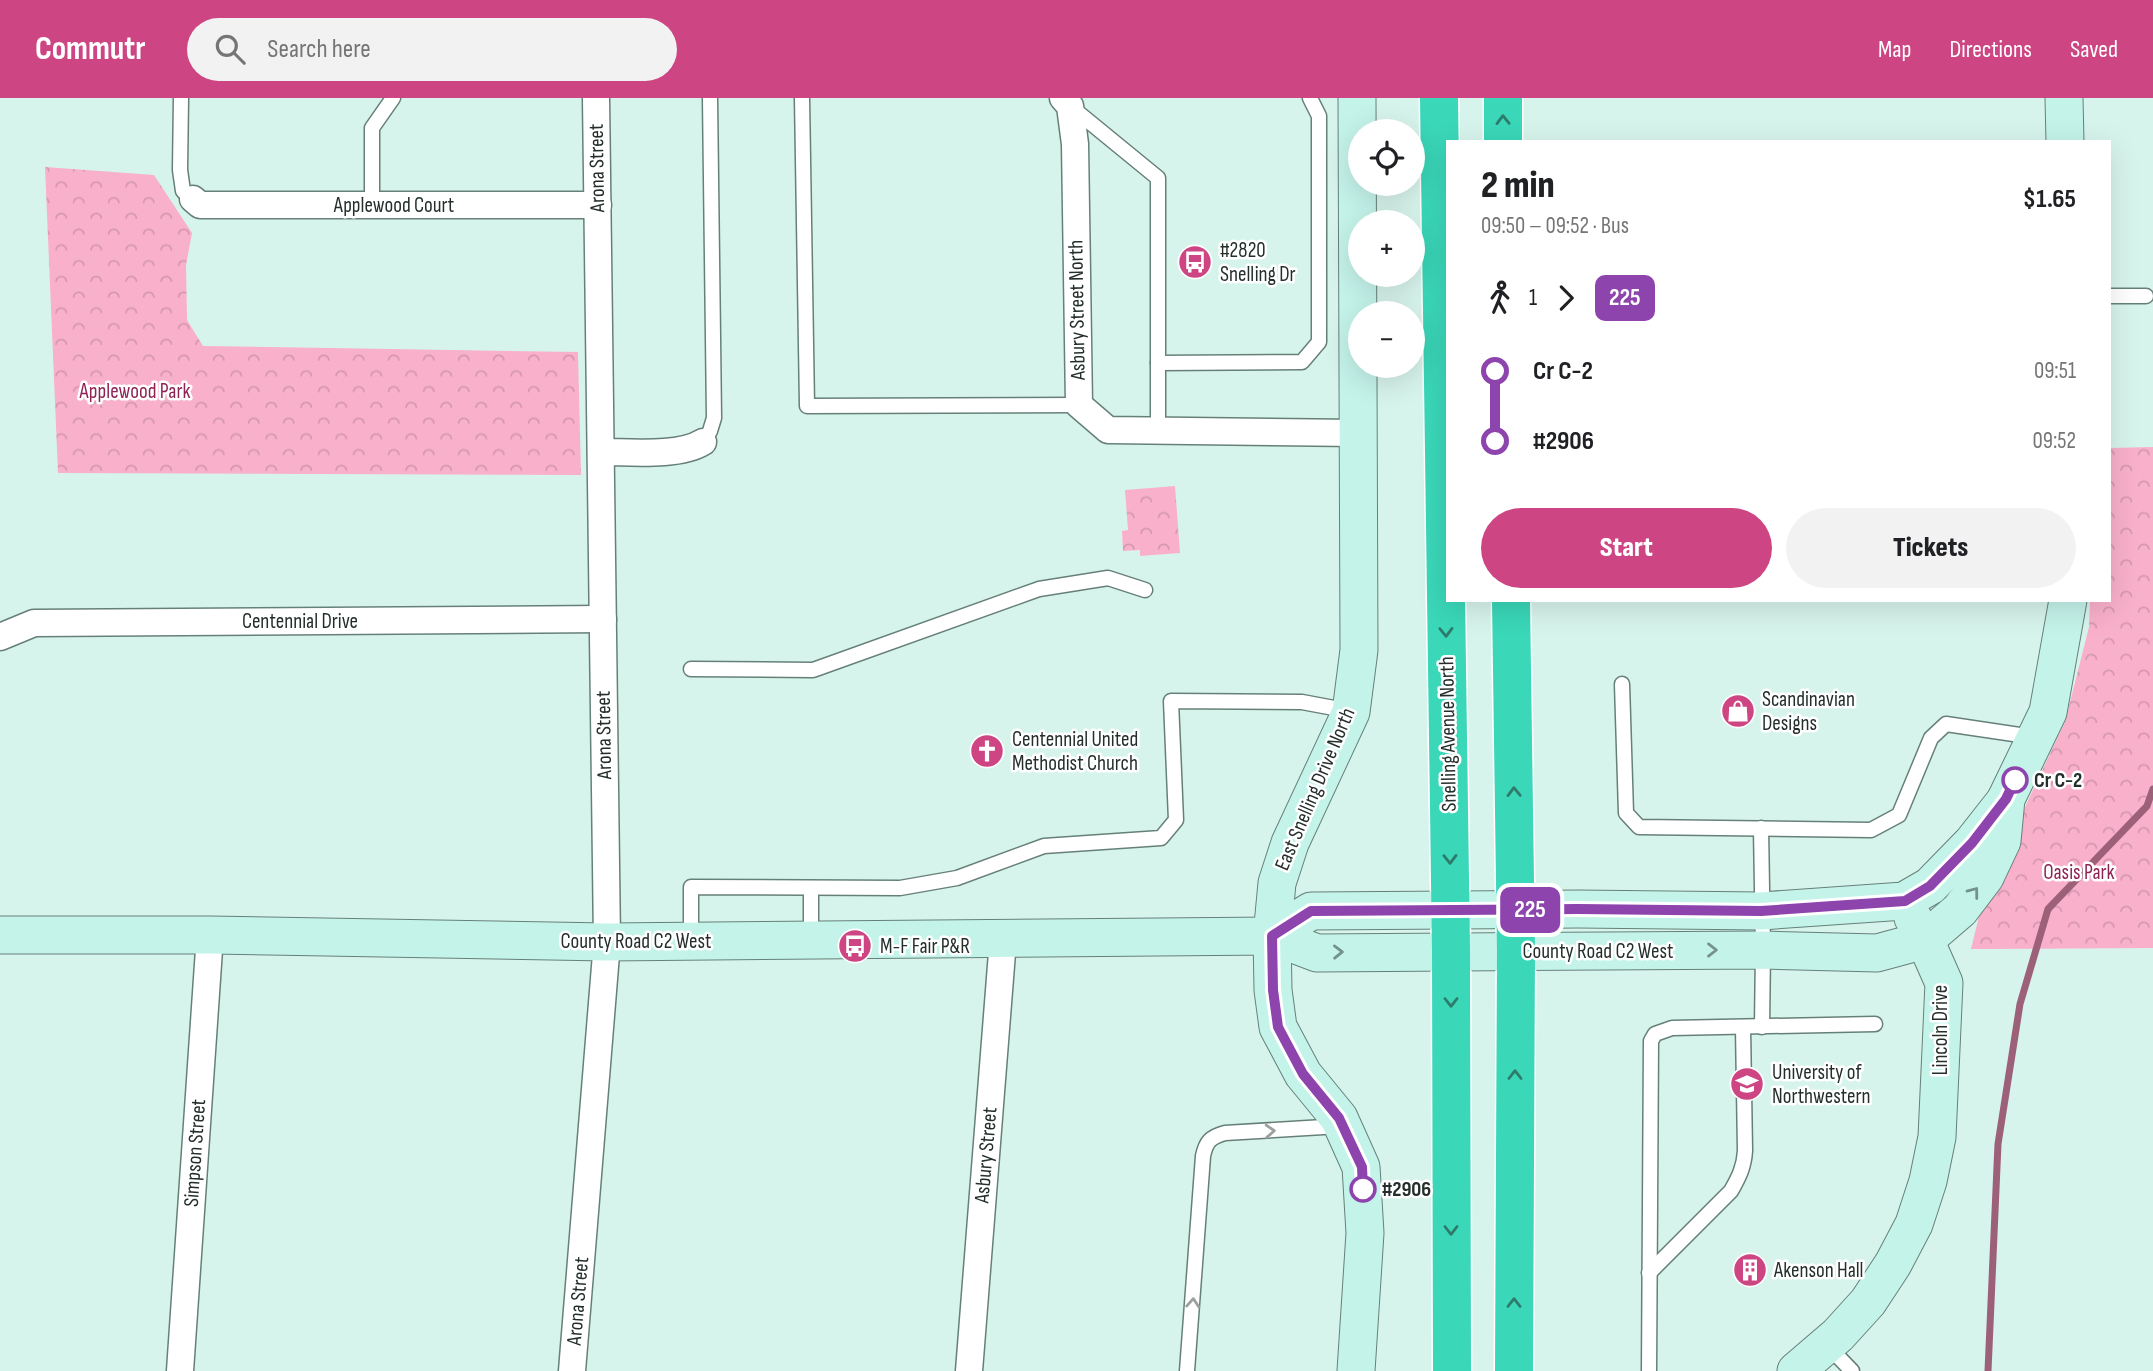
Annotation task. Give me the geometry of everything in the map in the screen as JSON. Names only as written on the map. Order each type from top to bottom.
[{"type":"highway","name":"Snelling Avenue North","points":[[1439,98],[1451,950],[1452,1371]]},
{"type":"highway","points":[[1503,98],[1503,140]]},
{"type":"highway","points":[[1511,602],[1516,951],[1514,1371]]},
{"type":"street","name":"Arona Street","points":[[572,1371],[607,942],[596,98]]},
{"type":"street","name":"East Snelling Drive North","points":[[1356,1371],[1365,1233],[1362,1167],[1339,1118],[1303,1074],[1278,1027],[1273,990],[1272,936],[1276,883],[1290,843],[1351,712],[1359,650],[1357,98]]},
{"type":"street","points":[[2064,98],[2065,140]]},
{"type":"street","name":"Asbury Street North","points":[[1066,102],[1075,144],[1079,405],[1108,430],[1358,433]]},
{"type":"street","name":"Applewood Court","points":[[193,199],[200,205],[598,205]]},
{"type":"street","points":[[601,452],[679,451],[692,449],[703,442]]},
{"type":"street","points":[[1925,940],[1960,910],[1985,877],[2002,841],[2006,799],[2048,712],[2068,602]]},
{"type":"street","name":"Centennial Drive","points":[[0,637],[34,623],[603,620]]},
{"type":"street","name":"County Road C2 West","points":[[1272,936],[1311,911],[1761,911],[1905,901],[1930,886],[1972,843],[2006,799]]},
{"type":"street","name":"Lincoln Drive","points":[[1796,1371],[1827,1345],[1868,1302],[1893,1264],[1913,1224],[1928,1181],[1937,1137],[1944,983],[1905,901]]},
{"type":"street","name":"County Road C2 West","points":[[0,935],[210,935],[607,942],[1272,936],[1317,953],[1763,950],[1877,953],[1925,940]]},
{"type":"street","name":"Simpson Street","points":[[180,1371],[210,935]]},
{"type":"street","name":"Asbury Street","points":[[969,1371],[1003,940]]},
{"type":"lane","points":[[181,98],[180,170],[183,191],[193,199]]},
{"type":"lane","points":[[372,205],[372,128],[393,98]]},
{"type":"lane","points":[[703,442],[714,418],[710,98]]},
{"type":"lane","points":[[802,98],[807,406],[1079,405]]},
{"type":"lane","points":[[1158,363],[1302,362],[1319,342],[1319,116],[1310,98]]},
{"type":"lane","points":[[1066,102],[1158,178],[1158,430]]},
{"type":"lane","points":[[2111,296],[2146,296]]},
{"type":"lane","points":[[691,669],[813,670],[1039,589],[1108,578],[1144,590]]},
{"type":"lane","points":[[1622,684],[1626,813],[1639,827],[1871,830],[1899,816],[1931,738],[1946,724],[2036,737]]},
{"type":"lane","points":[[691,942],[691,887],[900,888],[957,878],[1044,845],[1161,838],[1175,820],[1171,701],[1302,702],[1351,712]]},
{"type":"lane","points":[[1761,828],[1762,1027]]},
{"type":"lane","points":[[811,888],[811,941]]},
{"type":"lane","points":[[1649,1371],[1651,1041],[1656,1034],[1672,1028],[1875,1024]]},
{"type":"lane","points":[[1649,1273],[1731,1191],[1740,1177],[1745,1151],[1743,1027]]},
{"type":"lane","points":[[1187,1371],[1206,1144],[1213,1137],[1225,1133],[1342,1126]]},
{"type":"lane","points":[[1827,1345],[1852,1371]]},
{"type":"green space","name":"Applewood Park","points":[[45,167],[154,175],[192,233],[186,265],[187,320],[203,346],[578,352],[581,475],[58,473]]},
{"type":"green space","name":"Oasis Park","points":[[2153,447],[2153,948],[1971,949],[1982,904],[2065,722],[2089,627],[2090,602],[2111,602],[2111,448]]},
{"type":"green space","points":[[1175,486],[1180,553],[1140,556],[1140,550],[1123,551],[1122,531],[1128,530],[1125,490]]},
{"type":"waterway","points":[[1988,1371],[1998,1144],[2020,1004],[2048,909],[2147,806],[2153,789]]},
{"type":"bus line","name":"225","points":[[1363,1189],[1362,1167],[1339,1118],[1303,1074],[1278,1027],[1273,990],[1272,936],[1311,911],[1761,911],[1905,901],[1930,886],[1972,843],[2006,799],[2015,780]]},
{"type":"place","name":"#2820 Snelling Dr","points":[[1195,262]]},
{"type":"place","name":"Scandinavian Designs","points":[[1738,711]]},
{"type":"place","name":"Centennial United Methodist Church","points":[[987,751]]},
{"type":"place","name":"Cr C-2","points":[[2015,780]]},
{"type":"place","name":"M-F Fair P&R","points":[[855,946]]},
{"type":"place","name":"University of Northwestern","points":[[1747,1084]]},
{"type":"place","name":"#2906","points":[[1363,1189]]},
{"type":"place","name":"Akenson Hall","points":[[1750,1270]]}]
